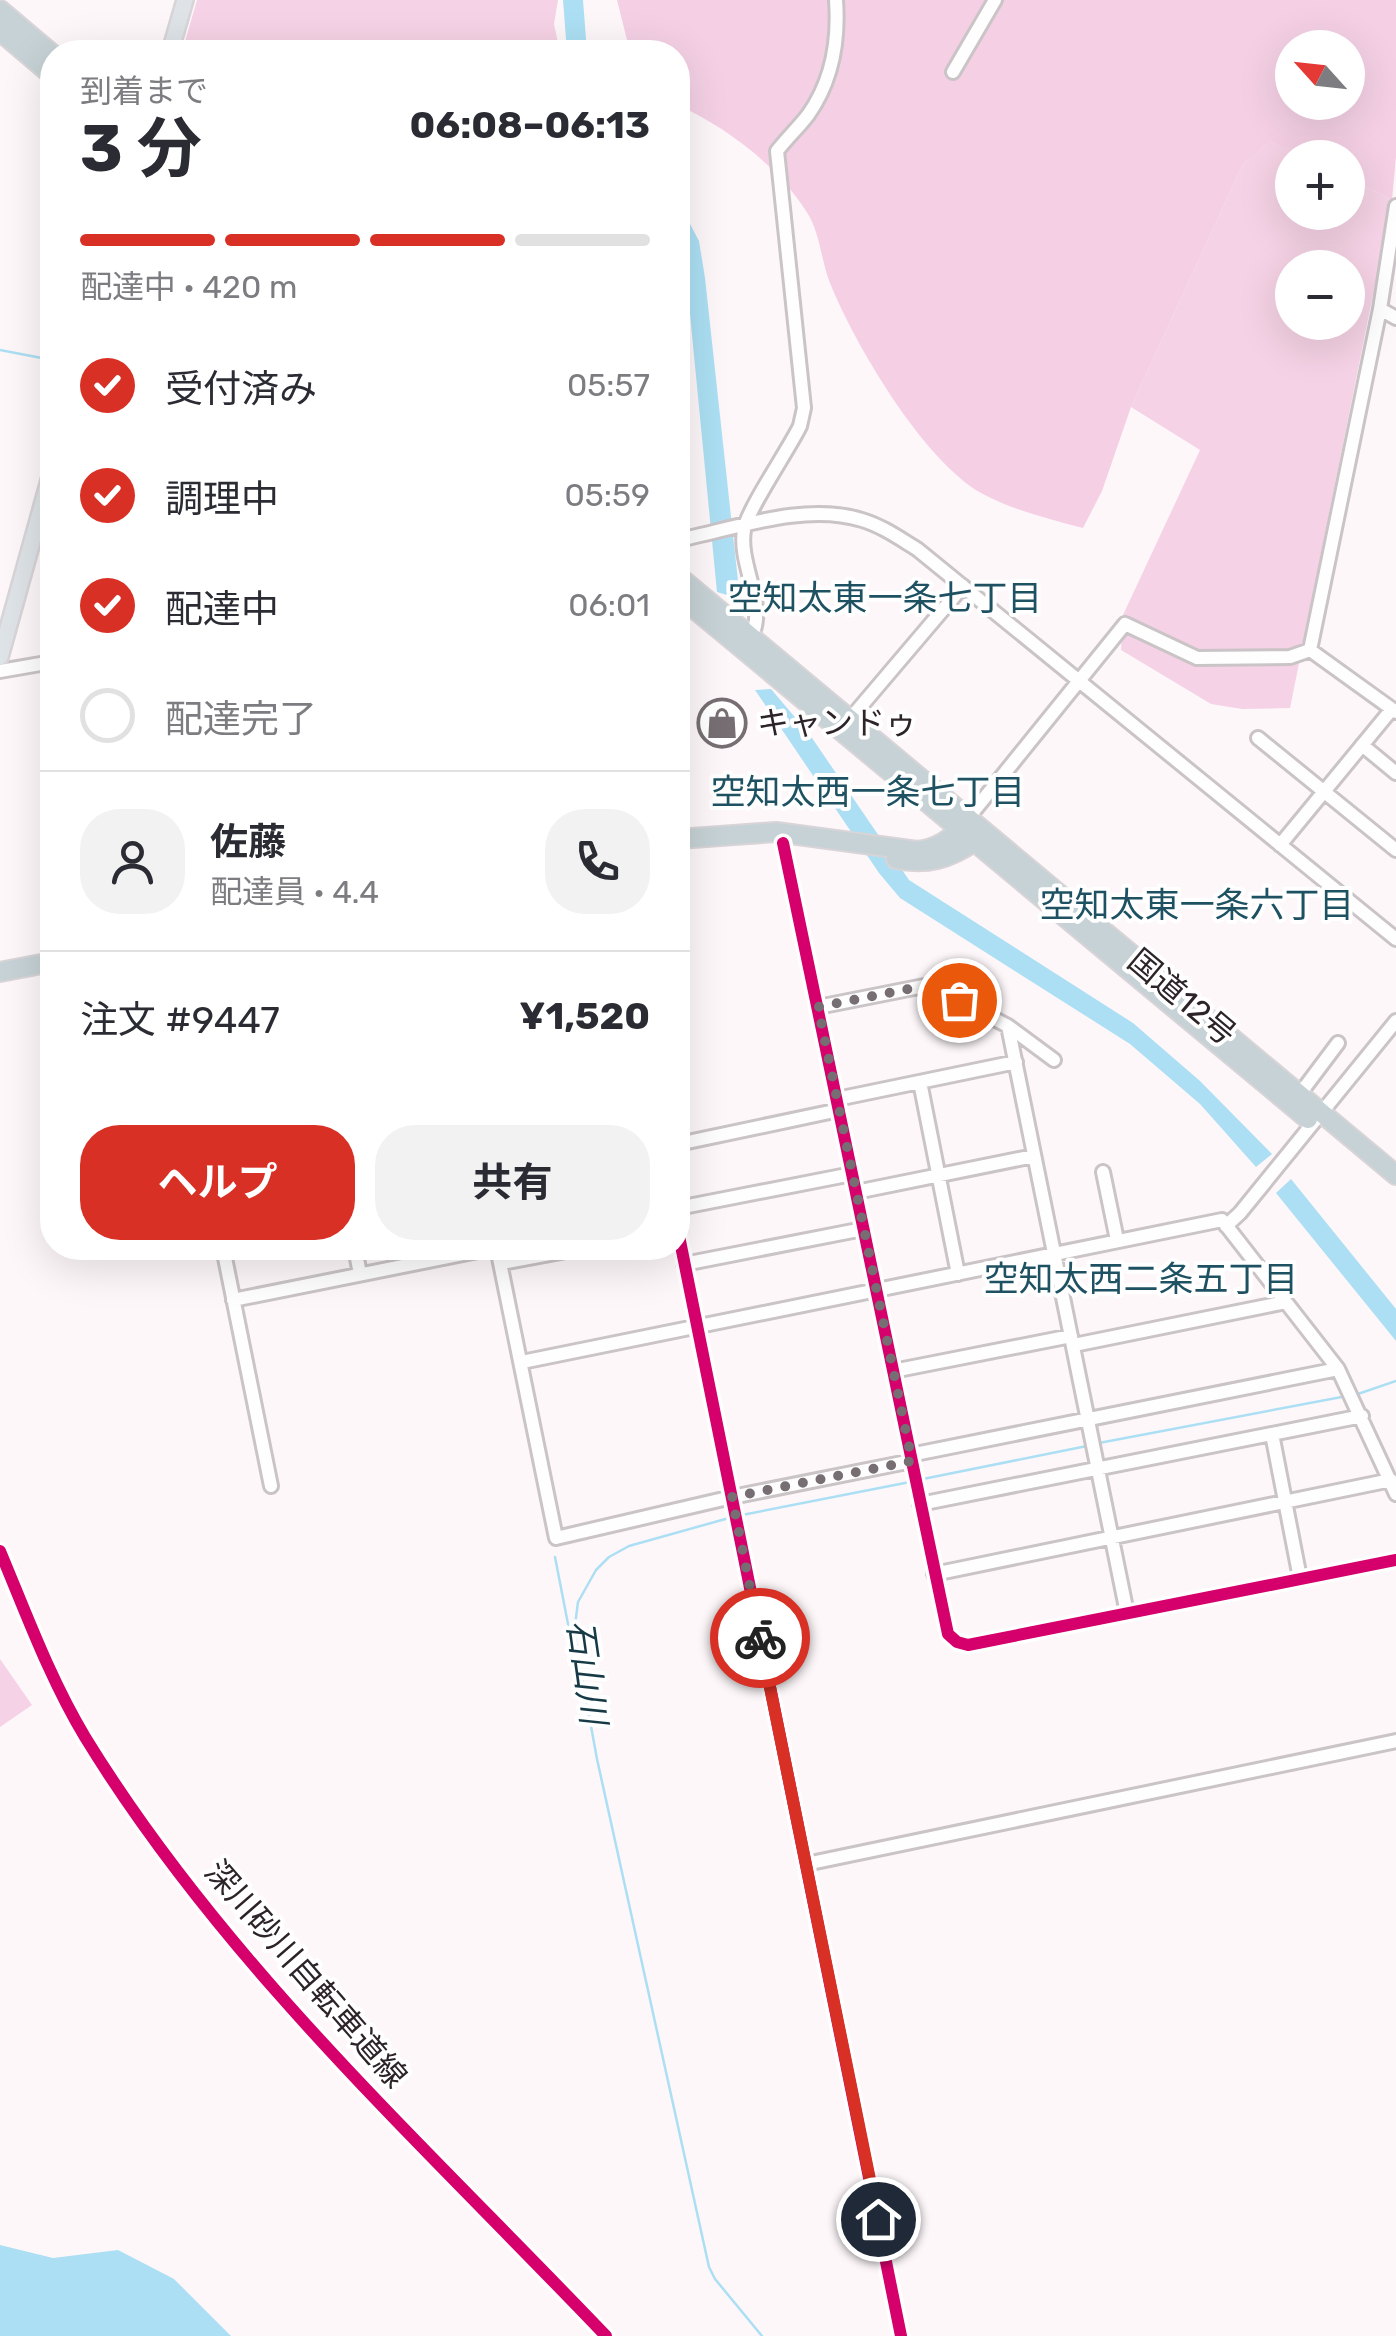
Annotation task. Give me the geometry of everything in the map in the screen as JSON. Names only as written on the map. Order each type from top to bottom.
[{"type":"highway","points":[[0,10],[40,44]]},
{"type":"highway","points":[[0,32],[40,65]]},
{"type":"highway","points":[[690,586],[752,637],[845,725]]},
{"type":"highway","points":[[690,604],[845,725],[968,829],[937,860],[920,863],[906,855],[776,832],[690,838]]},
{"type":"highway","name":"国道12号","points":[[968,829],[1299,1095],[1318,1119],[1396,1175]]},
{"type":"highway","name":"国道12号","points":[[968,829],[1318,1119],[1396,1190]]},
{"type":"highway","points":[[690,848],[850,845]]},
{"type":"highway","points":[[0,972],[40,964]]},
{"type":"highway","points":[[0,984],[40,976]]},
{"type":"main road","points":[[173,40],[185,0]]},
{"type":"main road","points":[[0,657],[40,513]]},
{"type":"street","points":[[752,637],[758,624],[739,528],[782,463],[804,408],[777,152],[810,111],[830,74],[837,38],[836,0]]},
{"type":"street","points":[[953,72],[995,0]]},
{"type":"street","points":[[1310,650],[1380,309],[1396,206]]},
{"type":"street","points":[[1380,309],[1396,318]]},
{"type":"street","points":[[690,538],[818,514],[862,520],[890,532],[963,586],[1396,939]]},
{"type":"street","points":[[845,725],[963,586]]},
{"type":"street","points":[[968,829],[1125,624],[1197,658],[1290,657],[1310,650]]},
{"type":"street","points":[[1280,845],[1394,710],[1310,650]]},
{"type":"street","points":[[0,672],[40,664]]},
{"type":"street","points":[[1258,738],[1396,850]]},
{"type":"street","points":[[1362,745],[1396,773]]},
{"type":"street","points":[[783,844],[948,1634],[968,1645],[1396,1560]]},
{"type":"street","points":[[818,1007],[924,986],[935,988],[1008,1026],[1054,1060]]},
{"type":"street","points":[[1226,1226],[1396,1022]]},
{"type":"street","points":[[1008,1026],[1127,1613]]},
{"type":"street","points":[[1299,1095],[1338,1043]]},
{"type":"street","points":[[690,1141],[920,1082],[1016,1062]]},
{"type":"street","points":[[920,1082],[958,1274]]},
{"type":"street","points":[[856,1192],[1034,1156]]},
{"type":"street","points":[[1104,1172],[1116,1240]]},
{"type":"street","points":[[690,1206],[852,1174]]},
{"type":"street","points":[[522,1362],[1222,1220],[1342,1375],[1394,1486],[1286,1502],[934,1574]]},
{"type":"street","points":[[684,1264],[863,1228]]},
{"type":"street","points":[[226,1260],[271,1486]]},
{"type":"street","points":[[357,1260],[360,1274]]},
{"type":"street","points":[[233,1300],[433,1260]]},
{"type":"street","points":[[500,1260],[556,1538],[912,1463],[1088,1421],[1342,1375]]},
{"type":"street","points":[[502,1264],[522,1260]]},
{"type":"street","points":[[683,1260],[901,2336]]},
{"type":"street","points":[[893,1372],[1286,1302]]},
{"type":"street","points":[[920,1504],[1097,1461],[1272,1434],[1360,1410]]},
{"type":"street","points":[[1272,1434],[1300,1578]]},
{"type":"street","points":[[806,1864],[1396,1741]]},
{"type":"shaded area","points":[[197,0],[558,0],[554,24],[557,40],[185,40]]},
{"type":"shaded area","points":[[617,0],[1396,0],[1396,157],[1392,200],[1365,186],[1365,140],[1270,140],[1243,164],[1131,407],[1102,491],[1083,528],[993,499],[959,477],[936,455],[893,399],[856,337],[830,283],[811,219],[780,178],[749,149],[690,112],[690,40],[627,40]]},
{"type":"shaded area","points":[[1270,139],[1275,142],[1275,230],[1365,230],[1365,186],[1392,200],[1365,334],[1365,250],[1275,250],[1275,340],[1364,340],[1290,708],[1242,709],[1211,704],[1121,650],[1123,615],[1200,450],[1131,407],[1243,164]]},
{"type":"shaded area","points":[[0,1659],[32,1705],[0,1727]]},
{"type":"water","points":[[563,0],[583,0],[586,40],[566,40]]},
{"type":"water","points":[[690,224],[699,241],[705,278],[740,599],[717,592],[690,314]]},
{"type":"water","points":[[771,689],[810,735],[909,880],[1133,1023],[1200,1081],[1272,1154],[1256,1167],[1200,1104],[1130,1044],[900,898],[755,690]]},
{"type":"water","points":[[1291,1179],[1396,1309],[1396,1341],[1276,1193]]},
{"type":"water","points":[[0,2245],[53,2258],[118,2250],[174,2279],[231,2336],[0,2336]]},
{"type":"waterway","points":[[0,350],[40,358]]},
{"type":"waterway","name":"石山川","points":[[1355,1395],[1396,1381]]},
{"type":"waterway","name":"石山川","points":[[1099,1443],[1347,1396]]},
{"type":"waterway","name":"石山川","points":[[923,1479],[1087,1446]]},
{"type":"waterway","name":"石山川","points":[[742,1515],[910,1482]]},
{"type":"waterway","name":"石山川","points":[[729,1518],[629,1546],[609,1557],[596,1570],[578,1602],[574,1633],[597,1759],[709,2267],[762,2336]]},
{"type":"waterway","points":[[555,1557],[568,1624],[574,1632]]},
{"type":"cycle path","points":[[783,843],[948,1634],[968,1645],[1396,1560]]},
{"type":"cycle path","points":[[684,1260],[901,2336]]},
{"type":"cycle path","name":"深川砂川自転車道線","points":[[0,1551],[72,1715],[140,1820],[199,1900],[329,2050],[606,2336]]},
{"type":"way so far","points":[[760,1638],[732,1497],[912,1461],[818,1007],[924,986],[959,1000]]},
{"type":"place","name":"キャンドゥ","points":[[722,723]]},
{"type":"district","name":"空知太東一条七丁目","points":[[885,598]]},
{"type":"district","name":"空知太西一条七丁目","points":[[868,792]]},
{"type":"district","name":"空知太東一条六丁目","points":[[1197,905]]},
{"type":"district","name":"空知太西二条五丁目","points":[[1141,1279]]},
{"type":"route","points":[[760,1638],[878,2219]]}]
